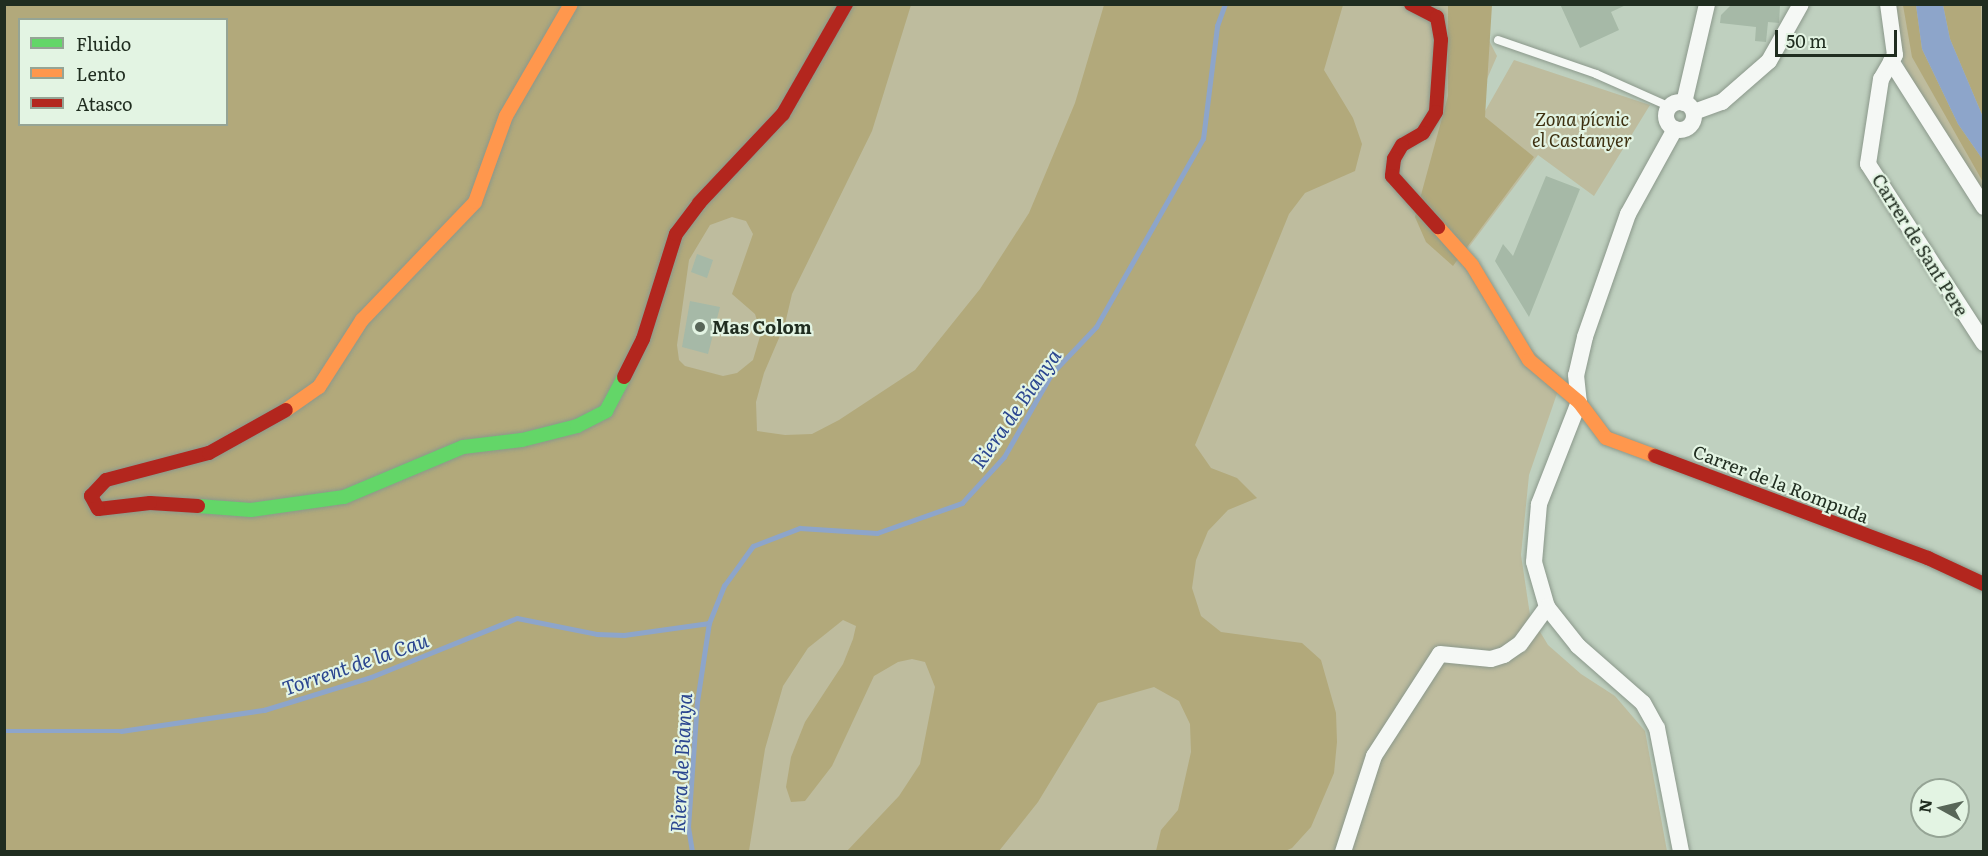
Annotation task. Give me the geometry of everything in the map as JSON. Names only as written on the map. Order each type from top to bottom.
[{"type":"street","points":[[571,4],[506,116],[475,202],[362,320],[319,387],[264,425],[209,453],[106,480],[91,496],[91,502],[98,509],[150,503],[251,510],[344,497],[463,447],[533,437],[577,426],[606,411],[643,339],[676,234],[699,203],[783,114],[846,4]]},
{"type":"street","name":"Carrer de la Rompuda","points":[[1411,4],[1437,18],[1441,40],[1436,112],[1423,133],[1402,145],[1394,159],[1392,176],[1472,265],[1529,360],[1579,402],[1606,438],[1928,558],[1983,584]]},
{"type":"street","points":[[1681,852],[1657,728],[1643,703],[1578,646],[1547,607],[1534,562],[1539,504],[1579,402],[1576,375],[1585,337],[1618,239],[1675,129],[1692,124],[1682,107],[1707,4]]},
{"type":"street","points":[[1675,129],[1667,117],[1682,107],[1722,102],[1769,61],[1801,4]]},
{"type":"street","name":"Carrer de Sant Pere","points":[[1888,4],[1895,55],[1881,79],[1868,164],[1983,343]]},
{"type":"street","points":[[1891,61],[1983,207]]},
{"type":"street","points":[[1343,852],[1374,756],[1440,654],[1491,659],[1504,656],[1520,644],[1547,607]]},
{"type":"lane","points":[[1498,40],[1682,107]]},
{"type":"green space","name":"Zona pícnic el Castanyer","points":[[5,5],[1487,5],[1482,27],[1497,56],[1433,203],[1514,60],[1650,105],[1594,196],[1538,155],[1466,251],[1527,345],[1562,379],[1529,475],[1521,555],[1530,615],[1548,645],[1581,674],[1615,696],[1645,731],[1667,851],[5,852]]},
{"type":"green space","points":[[1893,5],[1983,5],[1983,194],[1909,80],[1899,49]]},
{"type":"shaded area","points":[[5,5],[911,5],[872,131],[792,294],[785,324],[764,373],[756,402],[757,431],[785,435],[812,434],[839,420],[915,370],[980,289],[1029,213],[1075,103],[1104,5],[1343,5],[1324,70],[1353,118],[1362,144],[1355,171],[1305,193],[1289,214],[1195,445],[1211,468],[1237,478],[1257,498],[1228,510],[1208,531],[1196,560],[1192,588],[1201,616],[1221,632],[1302,643],[1321,660],[1336,713],[1337,742],[1334,773],[1311,827],[1292,848],[1283,852],[1156,851],[1161,830],[1178,810],[1191,752],[1190,724],[1179,701],[1154,687],[1098,703],[1038,802],[999,851],[847,851],[899,796],[920,764],[935,687],[925,662],[912,659],[898,662],[874,676],[832,766],[805,801],[791,802],[786,787],[791,757],[805,722],[843,664],[853,639],[856,626],[843,620],[808,648],[783,686],[765,749],[749,851],[5,852]],"holes":[[[732,217],[746,221],[753,234],[732,294],[755,314],[761,333],[753,360],[737,373],[723,376],[685,366],[679,360],[677,345],[689,260],[710,225]]]},
{"type":"shaded area","points":[[1448,5],[1492,5],[1485,117],[1534,157],[1453,266],[1426,242],[1415,217],[1448,96]]},
{"type":"shaded area","points":[[1903,5],[1916,5],[1922,49],[1958,124],[1983,160],[1983,182],[1912,57]]},
{"type":"shaded area","points":[[1943,5],[1981,5],[1983,117],[1950,39]]},
{"type":"water","points":[[1916,5],[1943,5],[1950,39],[1983,117],[1983,160],[1958,124],[1922,49]]},
{"type":"building","points":[[1560,4],[1628,4],[1611,12],[1619,30],[1580,48]]},
{"type":"building","points":[[1732,4],[1780,5],[1779,23],[1768,22],[1766,42],[1755,41],[1756,27],[1720,23],[1721,15]]},
{"type":"building","points":[[1546,176],[1580,189],[1529,317],[1495,261],[1503,244],[1513,256]]},
{"type":"building","points":[[697,254],[713,260],[707,278],[691,272]]},
{"type":"building","name":"Mas Colom","points":[[690,301],[720,307],[708,354],[682,347]]},
{"type":"waterway","name":"Riera de Bianya","points":[[692,852],[688,827],[697,702],[709,623],[724,586],[753,546],[800,528],[877,533],[962,503],[1004,457],[1052,373],[1096,327],[1203,139],[1217,26],[1225,4]]},
{"type":"waterway","name":"Torrent de la Cau","points":[[4,731],[121,731],[264,710],[371,677],[517,618],[597,634],[624,635],[709,623]]},
{"type":"traffic: fast","points":[[198,506],[251,510],[344,497],[463,447],[522,440],[577,426],[606,411],[624,377]]},
{"type":"traffic: slow","points":[[286,410],[319,387],[362,320],[475,202],[506,116],[571,4]]},
{"type":"traffic: slow","points":[[1438,227],[1472,265],[1529,360],[1579,402],[1606,438],[1655,456]]},
{"type":"traffic: jam","points":[[624,377],[643,339],[676,234],[699,203],[783,114],[846,4]]},
{"type":"traffic: jam","points":[[1411,4],[1437,17],[1441,40],[1436,112],[1423,133],[1402,145],[1394,159],[1392,176],[1438,227]]},
{"type":"traffic: jam","points":[[198,506],[150,503],[98,509],[91,496],[106,480],[209,453],[286,410]]},
{"type":"traffic: jam","points":[[1655,456],[1928,558],[1984,584]]},
{"type":"place","name":"Mas Colom","points":[[700,327]]}]
